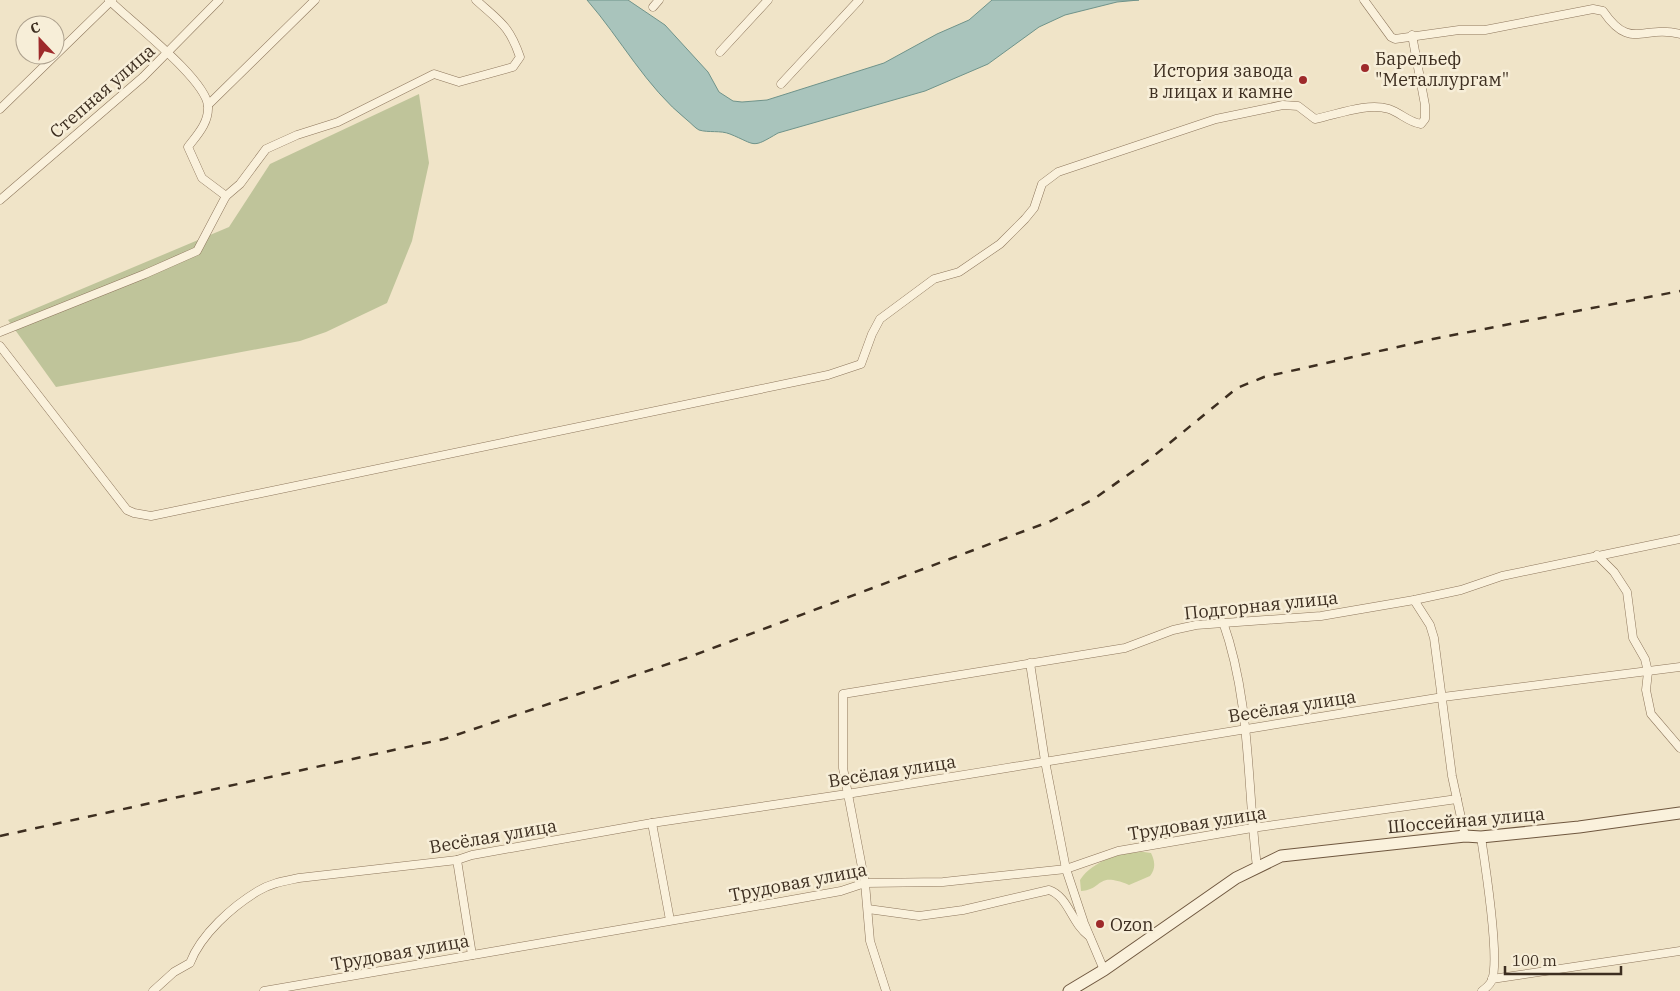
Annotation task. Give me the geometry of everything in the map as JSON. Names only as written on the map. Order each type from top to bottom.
[{"type":"main road","name":"Шоссейная улица","points":[[1069,991],[1104,970],[1236,878],[1281,856],[1464,836],[1482,837],[1579,827],[1680,813]]},
{"type":"street","name":"Степная улица","points":[[0,200],[167,54],[219,0]]},
{"type":"street","points":[[208,105],[315,0]]},
{"type":"street","points":[[0,332],[145,274],[197,250],[226,196],[240,184],[266,149],[297,135],[338,122],[434,74],[459,82],[513,67],[520,57],[516,43],[501,19],[476,0]]},
{"type":"street","points":[[653,7],[659,0]]},
{"type":"street","points":[[720,52],[768,0]]},
{"type":"street","points":[[781,84],[859,0]]},
{"type":"street","points":[[1364,0],[1390,37],[1396,39],[1412,35],[1459,30],[1485,30],[1600,9],[1616,28],[1630,35],[1661,32],[1680,34]]},
{"type":"street","points":[[0,109],[111,1],[194,79],[208,105],[206,123],[188,147],[202,178],[226,196]]},
{"type":"street","points":[[0,346],[127,510],[151,516],[828,375],[861,364],[880,318],[934,279],[960,272],[1000,244],[1025,220],[1034,208],[1042,184],[1058,172],[1216,119],[1283,104],[1298,106],[1315,119],[1377,107],[1388,109],[1404,119],[1421,124],[1425,119],[1425,105],[1412,35]]},
{"type":"street","name":"Подгорная улица","points":[[847,794],[843,768],[843,694],[1125,648],[1173,630],[1223,622],[1254,623],[1321,616],[1414,600],[1461,590],[1502,576],[1680,539]]},
{"type":"street","points":[[1597,555],[1614,572],[1627,592],[1633,638],[1645,659],[1648,672],[1646,690],[1651,714],[1680,748]]},
{"type":"street","points":[[1414,600],[1430,625],[1434,638],[1452,776],[1464,836]]},
{"type":"street","points":[[1223,622],[1231,645],[1246,728],[1252,828],[1258,868]]},
{"type":"street","points":[[1030,663],[1045,761],[1066,869],[1104,970]]},
{"type":"street","name":"Весёлая улица","points":[[153,991],[174,972],[190,963],[194,954],[219,923],[259,890],[275,883],[347,871],[457,860],[472,855],[652,823],[847,794],[1443,697],[1680,667]]},
{"type":"street","points":[[847,794],[865,883],[873,954],[886,991]]},
{"type":"street","name":"Трудовая улица","points":[[264,991],[823,894],[865,883],[943,882],[1066,869],[1118,851],[1252,828],[1457,799]]},
{"type":"street","points":[[652,823],[670,920]]},
{"type":"street","points":[[1482,837],[1493,945],[1492,979],[1482,991]]},
{"type":"street","points":[[457,860],[472,955]]},
{"type":"street","points":[[868,909],[920,916],[963,910],[1049,890],[1061,896],[1079,929],[1090,937]]},
{"type":"street","points":[[1492,979],[1680,951]]},
{"type":"green space","points":[[419,94],[429,163],[412,241],[387,303],[326,332],[300,341],[56,387],[8,320],[229,227],[270,164]]},
{"type":"green space","points":[[1144,852],[1151,853],[1153,859],[1154,868],[1150,876],[1129,885],[1118,881],[1105,880],[1093,888],[1081,891],[1080,880],[1100,862],[1118,856]]},
{"type":"water","points":[[587,0],[628,0],[665,25],[708,72],[719,92],[733,101],[742,102],[767,100],[884,63],[937,34],[969,20],[992,0],[1139,0],[1117,2],[1065,15],[1039,27],[988,64],[925,91],[778,133],[754,144],[726,133],[703,131],[694,127],[672,107],[646,78]]},
{"type":"railway","points":[[0,836],[444,739],[689,657],[1051,521],[1094,499],[1150,459],[1237,388],[1264,377],[1433,339],[1680,291]]},
{"type":"place","name":"Барельеф \"Металлургам\"","points":[[1365,68]]},
{"type":"place","name":"История завода в лицах и камне","points":[[1303,80]]},
{"type":"place","name":"Ozon","points":[[1100,924]]}]
